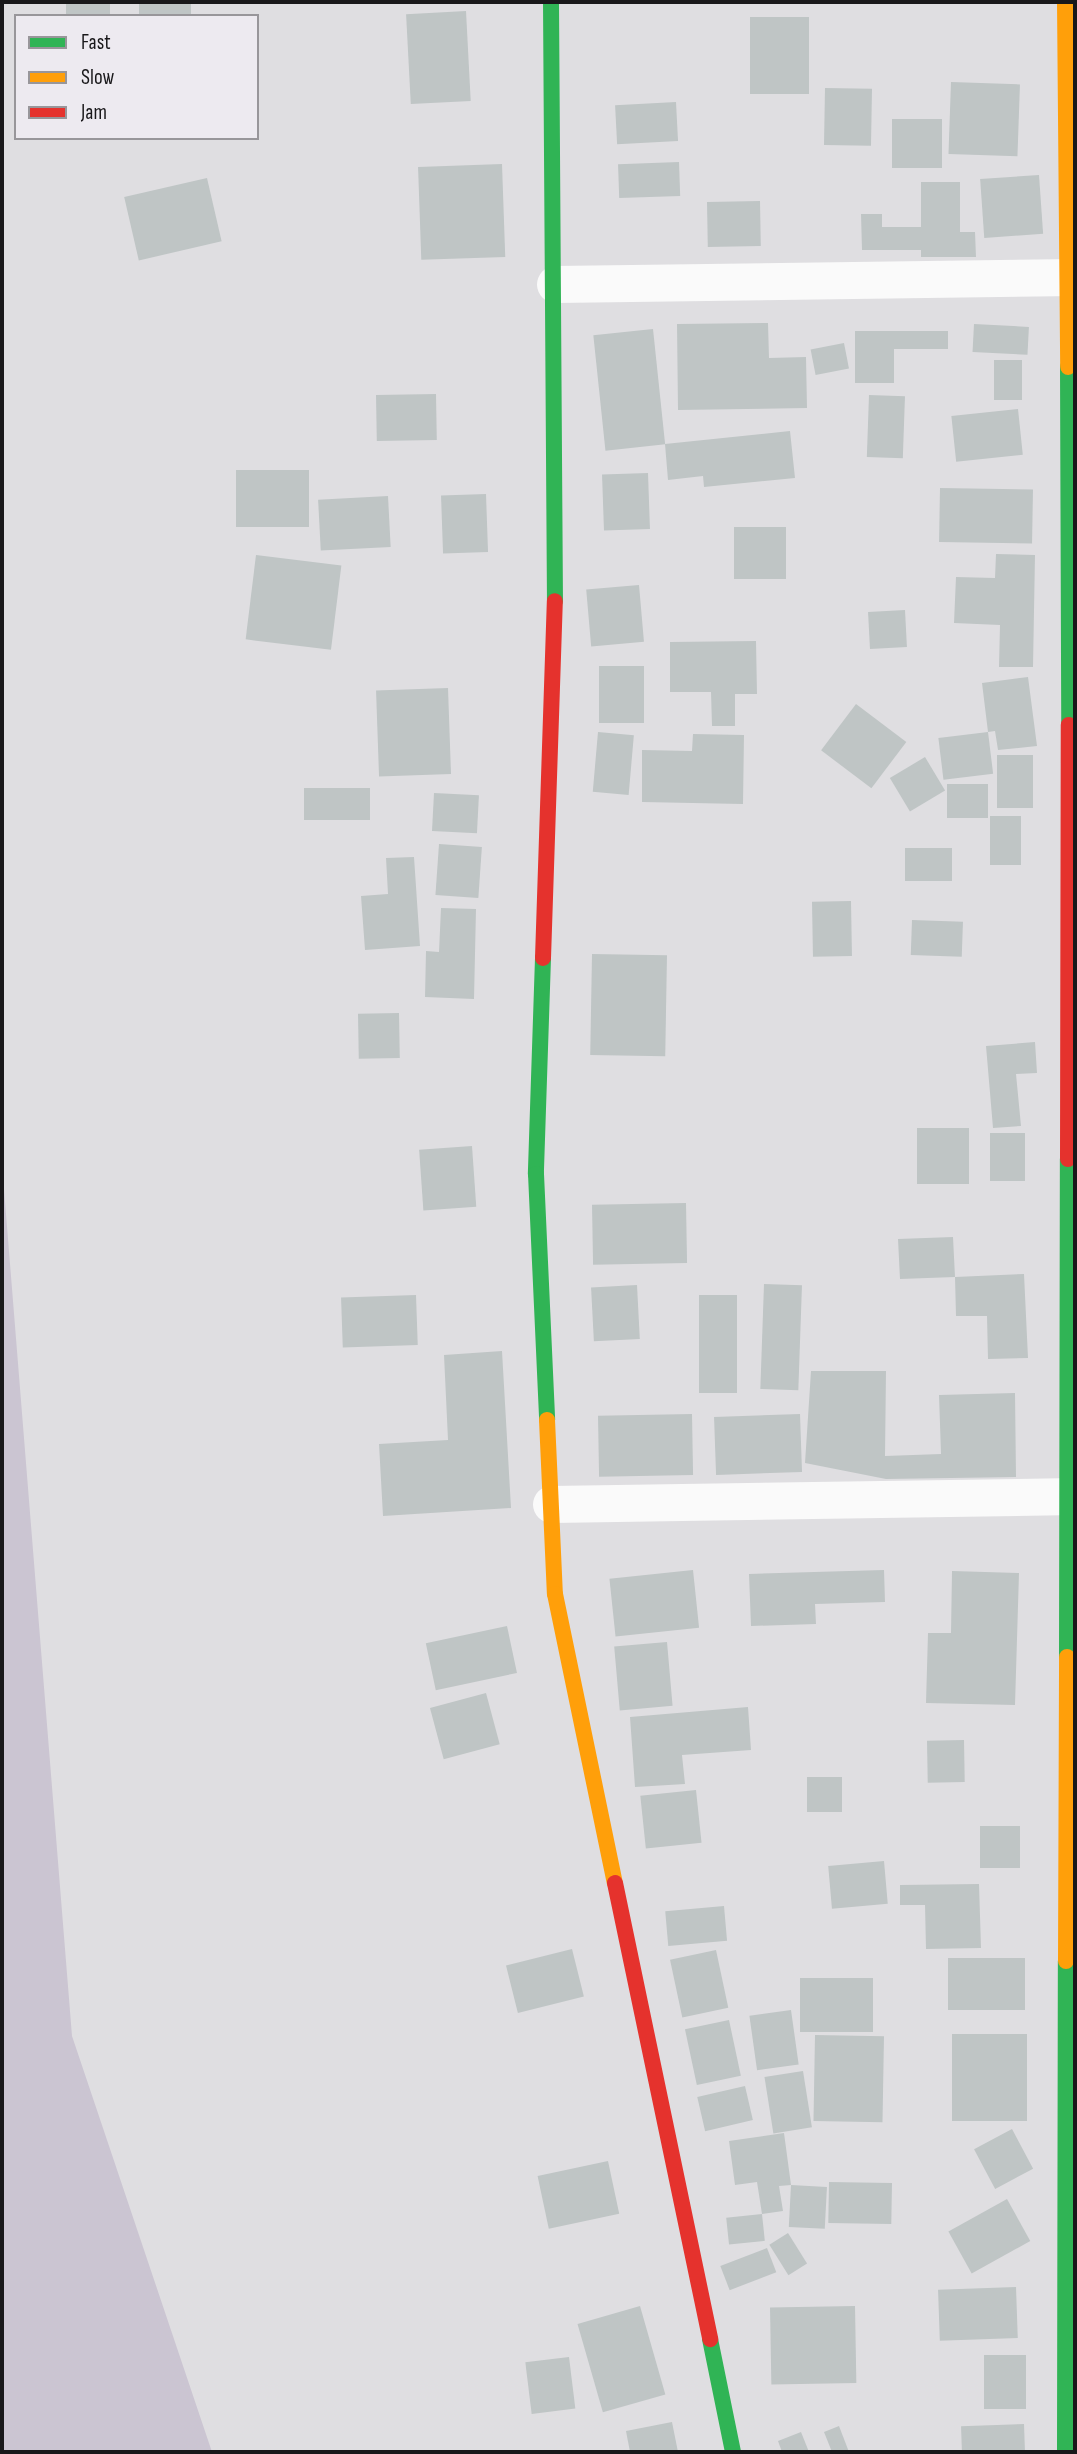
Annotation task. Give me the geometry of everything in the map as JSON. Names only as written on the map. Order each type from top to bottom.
[{"type":"street","points":[[551,2],[555,284],[555,618],[536,1174],[555,1594],[733,2452]]},
{"type":"street","points":[[1065,2],[1071,277],[1071,1496],[1065,2452]]},
{"type":"street","points":[[555,284],[1071,277]]},
{"type":"street","points":[[551,1504],[1071,1496]]},
{"type":"shaded area","points":[[2,1164],[72,2036],[212,2452],[2,2452]]},
{"type":"building","points":[[66,2],[110,2],[110,14],[66,14]]},
{"type":"building","points":[[139,2],[191,2],[191,14],[139,14]]},
{"type":"building","points":[[466,11],[471,101],[411,104],[406,14]]},
{"type":"building","points":[[750,17],[809,17],[809,94],[750,94]]},
{"type":"building","points":[[951,82],[1020,84],[1017,156],[948,154]]},
{"type":"building","points":[[825,88],[872,89],[871,146],[824,145]]},
{"type":"building","points":[[676,102],[678,141],[617,144],[615,105]]},
{"type":"building","points":[[892,119],[942,119],[942,168],[892,168]]},
{"type":"building","points":[[679,162],[680,196],[619,198],[618,164]]},
{"type":"building","points":[[502,164],[505,257],[421,260],[418,167]]},
{"type":"building","points":[[1039,175],[1043,234],[984,238],[980,179]]},
{"type":"building","points":[[207,178],[222,241],[139,260],[124,197]]},
{"type":"building","points":[[921,182],[960,182],[960,232],[975,232],[976,257],[921,257],[921,250],[862,250],[861,214],[882,214],[882,227],[921,227]]},
{"type":"building","points":[[760,201],[761,246],[708,247],[707,202]]},
{"type":"building","points":[[768,323],[769,358],[806,357],[807,408],[678,410],[677,324]]},
{"type":"building","points":[[974,324],[1029,327],[1027,355],[973,352]]},
{"type":"building","points":[[653,329],[665,444],[605,451],[593,335]]},
{"type":"building","points":[[855,331],[948,331],[948,349],[894,349],[894,383],[855,383]]},
{"type":"building","points":[[844,343],[849,369],[816,375],[811,349]]},
{"type":"building","points":[[994,360],[1022,360],[1022,400],[994,400]]},
{"type":"building","points":[[436,394],[437,440],[377,441],[376,395]]},
{"type":"building","points":[[869,395],[905,396],[903,458],[867,457]]},
{"type":"building","points":[[1018,409],[1023,455],[956,462],[951,416]]},
{"type":"building","points":[[790,431],[795,478],[704,487],[703,476],[668,480],[665,444]]},
{"type":"building","points":[[236,470],[309,470],[309,527],[236,527]]},
{"type":"building","points":[[648,473],[650,529],[604,531],[602,475]]},
{"type":"building","points":[[940,488],[1033,490],[1032,544],[939,542]]},
{"type":"building","points":[[486,494],[488,552],[443,554],[441,496]]},
{"type":"building","points":[[388,496],[391,547],[321,551],[318,500]]},
{"type":"building","points":[[734,527],[786,527],[786,579],[734,579]]},
{"type":"building","points":[[996,554],[1035,555],[1033,667],[999,667],[1000,625],[954,623],[956,577],[995,578]]},
{"type":"building","points":[[256,555],[341,565],[331,650],[246,639]]},
{"type":"building","points":[[639,585],[644,642],[591,646],[586,590]]},
{"type":"building","points":[[905,610],[907,647],[870,649],[868,612]]},
{"type":"building","points":[[756,641],[757,694],[735,694],[735,726],[712,726],[711,692],[670,692],[670,642]]},
{"type":"building","points":[[599,666],[644,666],[644,723],[599,723]]},
{"type":"building","points":[[1028,677],[1037,746],[998,750],[995,731],[988,732],[982,683]]},
{"type":"building","points":[[448,688],[451,774],[379,776],[376,691]]},
{"type":"building","points":[[856,704],[906,742],[871,788],[821,750]]},
{"type":"building","points":[[598,732],[634,735],[629,795],[593,792]]},
{"type":"building","points":[[988,732],[993,774],[943,780],[938,738]]},
{"type":"building","points":[[693,734],[744,735],[743,804],[642,802],[642,750],[692,751]]},
{"type":"building","points":[[997,755],[1033,755],[1033,808],[997,808]]},
{"type":"building","points":[[925,757],[945,790],[910,812],[890,778]]},
{"type":"building","points":[[947,784],[988,784],[988,818],[947,818]]},
{"type":"building","points":[[304,788],[370,788],[370,820],[304,820]]},
{"type":"building","points":[[434,793],[479,795],[477,833],[432,831]]},
{"type":"building","points":[[990,816],[1021,816],[1021,865],[990,865]]},
{"type":"building","points":[[439,844],[482,847],[478,898],[435,895]]},
{"type":"building","points":[[905,848],[952,848],[952,881],[905,881]]},
{"type":"building","points":[[414,857],[420,946],[365,950],[361,896],[388,894],[386,858]]},
{"type":"building","points":[[851,901],[852,956],[813,957],[812,902]]},
{"type":"building","points":[[441,908],[476,909],[474,999],[425,997],[426,951],[439,952]]},
{"type":"building","points":[[912,920],[963,922],[962,957],[911,955]]},
{"type":"building","points":[[592,954],[667,955],[665,1056],[590,1055]]},
{"type":"building","points":[[399,1013],[400,1058],[359,1059],[358,1014]]},
{"type":"building","points":[[1035,1042],[1037,1073],[1016,1074],[1021,1126],[993,1128],[986,1046]]},
{"type":"building","points":[[917,1128],[969,1128],[969,1184],[917,1184]]},
{"type":"building","points":[[990,1133],[1025,1133],[1025,1181],[990,1181]]},
{"type":"building","points":[[472,1146],[476,1207],[423,1211],[419,1150]]},
{"type":"building","points":[[686,1203],[687,1263],[593,1265],[592,1205]]},
{"type":"building","points":[[953,1237],[955,1277],[900,1279],[898,1239]]},
{"type":"building","points":[[1024,1274],[1028,1358],[988,1359],[987,1316],[956,1316],[955,1277]]},
{"type":"building","points":[[764,1284],[802,1285],[798,1390],[760,1389]]},
{"type":"building","points":[[637,1285],[640,1339],[594,1341],[591,1287]]},
{"type":"building","points":[[416,1295],[418,1345],[343,1348],[341,1298]]},
{"type":"building","points":[[699,1295],[737,1295],[737,1393],[699,1393]]},
{"type":"building","points":[[502,1351],[511,1508],[383,1516],[379,1444],[448,1440],[444,1355]]},
{"type":"building","points":[[811,1371],[886,1371],[885,1456],[941,1454],[939,1395],[1015,1393],[1016,1477],[886,1479],[805,1463]]},
{"type":"building","points":[[692,1414],[693,1475],[599,1477],[598,1416]]},
{"type":"building","points":[[800,1414],[802,1472],[716,1475],[714,1417]]},
{"type":"building","points":[[693,1570],[699,1628],[616,1636],[609,1579]]},
{"type":"building","points":[[884,1570],[885,1602],[815,1604],[816,1624],[751,1626],[749,1574]]},
{"type":"building","points":[[952,1571],[1019,1573],[1015,1705],[926,1703],[928,1633],[951,1633]]},
{"type":"building","points":[[507,1626],[517,1673],[436,1690],[426,1643]]},
{"type":"building","points":[[667,1642],[673,1706],[620,1710],[614,1647]]},
{"type":"building","points":[[486,1693],[500,1744],[444,1759],[430,1708]]},
{"type":"building","points":[[748,1707],[751,1750],[682,1755],[685,1784],[635,1787],[630,1717]]},
{"type":"building","points":[[964,1740],[965,1782],[928,1783],[927,1741]]},
{"type":"building","points":[[807,1777],[842,1777],[842,1812],[807,1812]]},
{"type":"building","points":[[696,1790],[702,1843],[646,1849],[640,1796]]},
{"type":"building","points":[[980,1826],[1020,1826],[1020,1868],[980,1868]]},
{"type":"building","points":[[884,1861],[888,1904],[832,1909],[828,1866]]},
{"type":"building","points":[[979,1884],[981,1948],[926,1949],[925,1905],[900,1905],[900,1885]]},
{"type":"building","points":[[724,1906],[727,1941],[668,1946],[665,1911]]},
{"type":"building","points":[[572,1949],[584,1997],[518,2013],[506,1965]]},
{"type":"building","points":[[716,1950],[728,2008],[682,2017],[670,1960]]},
{"type":"building","points":[[948,1958],[1025,1958],[1025,2010],[948,2010]]},
{"type":"building","points":[[800,1978],[873,1978],[873,2032],[800,2032]]},
{"type":"building","points":[[791,2010],[799,2064],[757,2070],[749,2016]]},
{"type":"building","points":[[729,2020],[741,2076],[697,2085],[685,2029]]},
{"type":"building","points":[[952,2034],[1027,2034],[1027,2121],[952,2121]]},
{"type":"building","points":[[815,2035],[884,2036],[882,2122],[813,2121]]},
{"type":"building","points":[[803,2071],[812,2127],[773,2133],[764,2077]]},
{"type":"building","points":[[745,2086],[753,2120],[705,2131],[697,2097]]},
{"type":"building","points":[[1012,2129],[1033,2169],[995,2189],[974,2149]]},
{"type":"building","points":[[784,2133],[791,2185],[779,2186],[783,2211],[762,2214],[757,2182],[735,2185],[729,2141]]},
{"type":"building","points":[[608,2161],[619,2214],[549,2229],[538,2176]]},
{"type":"building","points":[[829,2182],[892,2183],[891,2224],[828,2223]]},
{"type":"building","points":[[791,2185],[827,2187],[825,2229],[789,2227]]},
{"type":"building","points":[[1007,2199],[1030,2241],[972,2273],[948,2231]]},
{"type":"building","points":[[762,2214],[765,2241],[729,2245],[726,2218]]},
{"type":"building","points":[[788,2233],[807,2264],[788,2275],[769,2245]]},
{"type":"building","points":[[767,2248],[776,2272],[730,2290],[720,2266]]},
{"type":"building","points":[[1016,2287],[1018,2338],[940,2341],[938,2290]]},
{"type":"building","points":[[640,2306],[665,2394],[603,2412],[578,2324]]},
{"type":"building","points":[[855,2306],[856,2383],[771,2384],[770,2307]]},
{"type":"building","points":[[984,2355],[1026,2355],[1026,2409],[984,2409]]},
{"type":"building","points":[[569,2357],[575,2409],[532,2414],[525,2362]]},
{"type":"building","points":[[672,2422],[678,2452],[630,2452],[626,2431]]},
{"type":"building","points":[[1024,2424],[1025,2452],[962,2452],[961,2426]]},
{"type":"building","points":[[839,2426],[849,2452],[832,2452],[824,2432]]},
{"type":"building","points":[[801,2432],[809,2452],[782,2452],[778,2441]]},
{"type":"traffic: fast","points":[[551,2],[555,601]]},
{"type":"traffic: fast","points":[[1068,367],[1069,725]]},
{"type":"traffic: fast","points":[[543,958],[536,1174],[547,1420]]},
{"type":"traffic: fast","points":[[1067,1657],[1068,1159]]},
{"type":"traffic: fast","points":[[1065,2452],[1066,1961]]},
{"type":"traffic: fast","points":[[710,2339],[733,2452]]},
{"type":"traffic: slow","points":[[1065,2],[1068,367]]},
{"type":"traffic: slow","points":[[547,1420],[555,1594],[615,1883]]},
{"type":"traffic: slow","points":[[1066,1961],[1067,1657]]},
{"type":"traffic: jam","points":[[543,958],[555,601]]},
{"type":"traffic: jam","points":[[1068,1159],[1069,725]]},
{"type":"traffic: jam","points":[[615,1883],[710,2339]]}]
